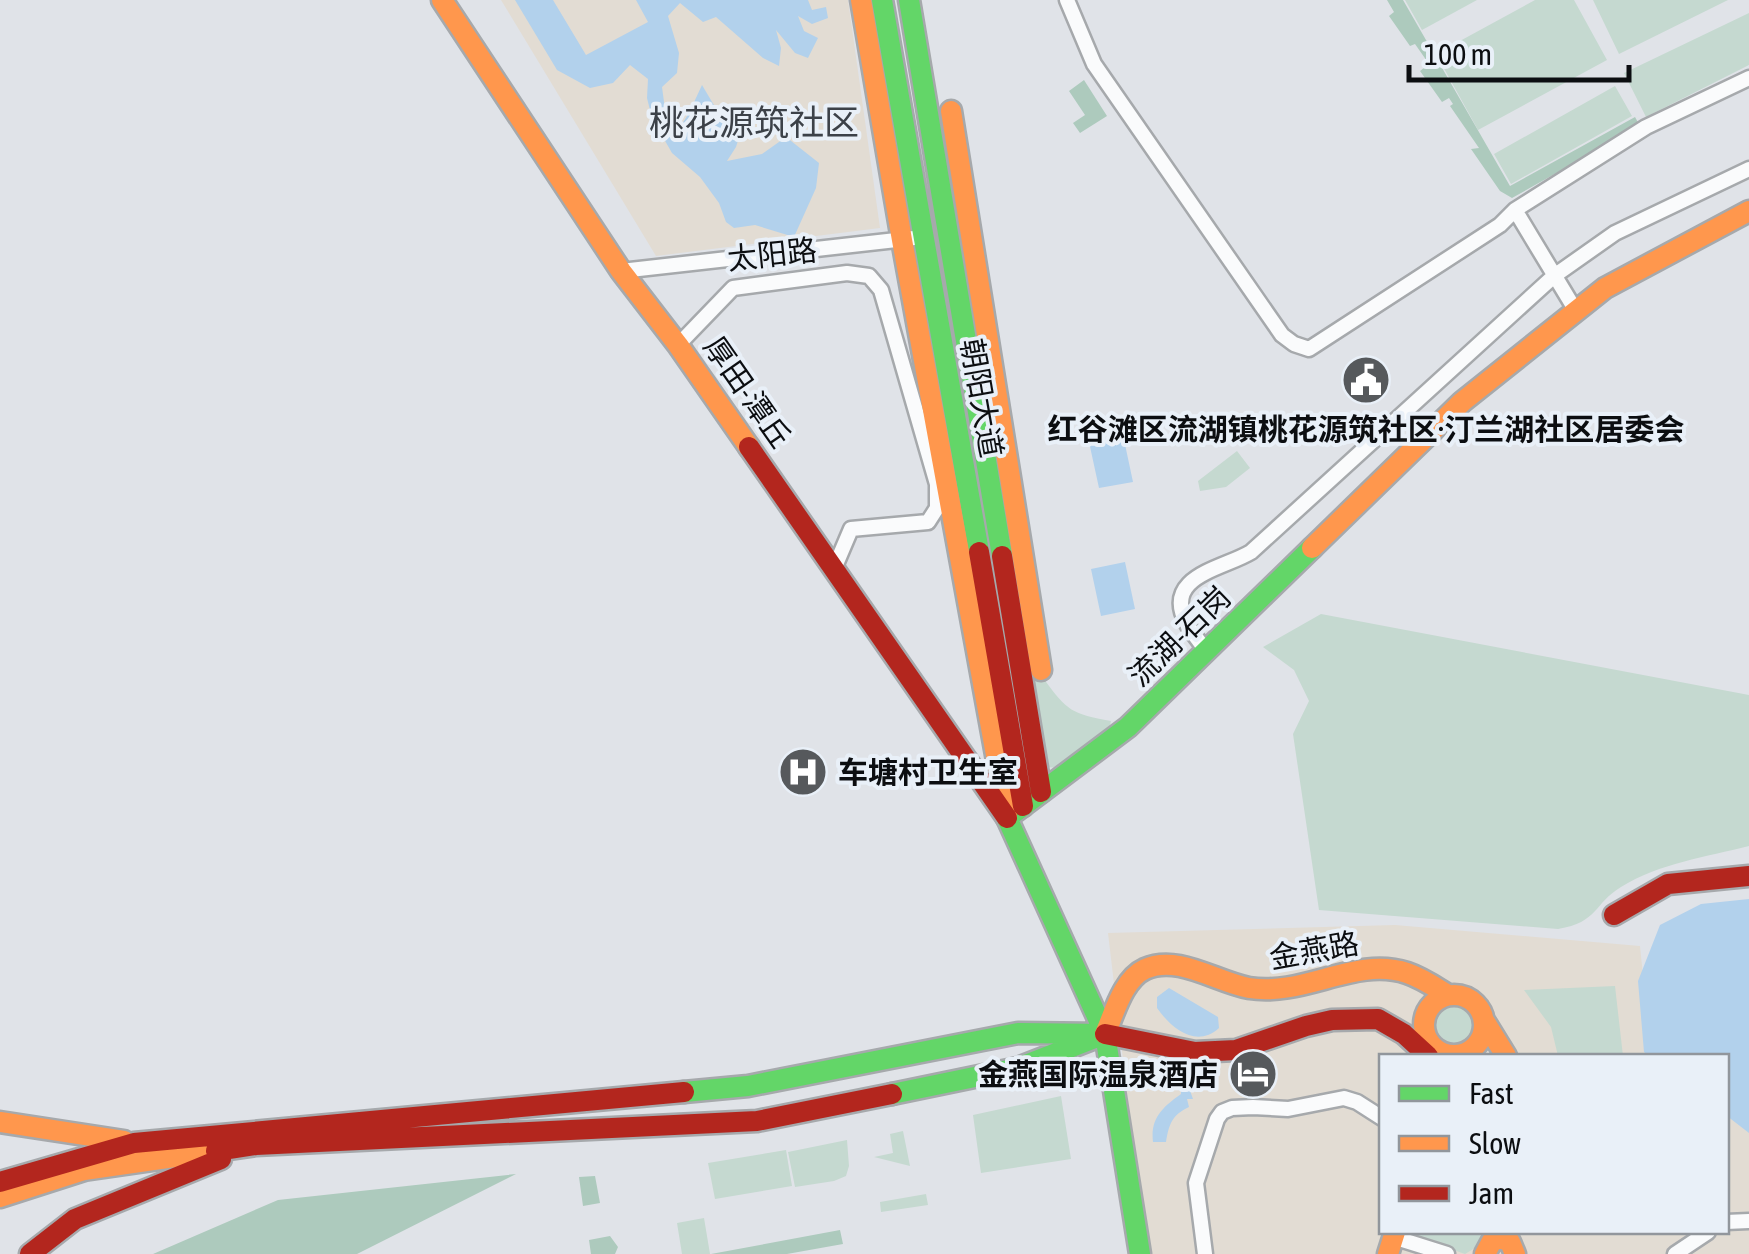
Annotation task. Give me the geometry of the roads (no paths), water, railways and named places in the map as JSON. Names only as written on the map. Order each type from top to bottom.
[{"type":"main road","name":"厚田-潭丘","points":[[442,0],[620,271],[678,345],[834,568],[1015,812]]},
{"type":"main road","points":[[861,0],[902,240],[922,398],[1015,812],[1105,1034],[1140,1254]]},
{"type":"main road","name":"朝阳大道","points":[[882,0],[948,378],[1015,812]]},
{"type":"main road","name":"朝阳大道","points":[[909,0],[1041,792]]},
{"type":"main road","points":[[951,112],[1042,670]]},
{"type":"main road","name":"流湖-石岗","points":[[1015,812],[1128,727],[1462,402],[1606,288],[1749,211]]},
{"type":"main road","points":[[1614,915],[1668,884],[1749,876]]},
{"type":"main road","name":"金燕路","points":[[1105,1034],[1140,984],[1162,973],[1230,992],[1277,998],[1303,996],[1358,980],[1403,980],[1442,998],[1468,998],[1482,1012],[1505,1054]]},
{"type":"main road","points":[[1442,998],[1426,1013],[1424,1022],[1435,1048],[1444,1054],[1464,1054],[1480,1042],[1485,1022]]},
{"type":"main road","points":[[0,1182],[134,1143],[748,1086],[1018,1033],[1105,1034],[1195,1052],[1236,1050],[1332,1020],[1378,1019],[1404,1034],[1426,1054]]},
{"type":"main road","points":[[0,1197],[84,1170],[256,1145],[757,1121],[1018,1068],[1105,1034],[1175,1056],[1204,1059],[1231,1057],[1322,1028],[1362,1028],[1402,1040],[1412,1054]]},
{"type":"main road","points":[[0,1122],[134,1143]]},
{"type":"main road","points":[[30,1254],[74,1219],[256,1145]]},
{"type":"street","points":[[1067,0],[1094,64],[1282,335],[1308,349],[1500,226],[1515,210],[1646,128],[1749,78]]},
{"type":"street","points":[[1206,651],[1186,623],[1181,606],[1182,595],[1197,576],[1251,552],[1554,276],[1614,233],[1749,169]]},
{"type":"street","points":[[1515,210],[1576,311]]},
{"type":"street","name":"太阳路","points":[[620,271],[924,237]]},
{"type":"street","points":[[678,345],[733,288],[847,273],[869,276],[880,290],[922,398],[937,484],[937,508],[928,522],[852,529],[834,568]]},
{"type":"street","points":[[922,398],[948,378]]},
{"type":"street","points":[[1204,1254],[1196,1183],[1216,1118],[1222,1112],[1242,1107],[1288,1109],[1344,1098],[1379,1116]]},
{"type":"street","points":[[1675,1254],[1705,1234]]},
{"type":"street","points":[[1393,1244],[1426,1254]]},
{"type":"street","points":[[1393,1244],[1446,1254]]},
{"type":"water","points":[[515,0],[553,0],[586,55],[648,22],[636,0],[808,0],[812,10],[826,7],[828,18],[812,24],[798,16],[804,31],[818,38],[808,58],[795,53],[776,30],[781,48],[779,66],[763,58],[716,17],[703,22],[680,3],[668,16],[679,53],[677,73],[662,87],[666,117],[680,127],[702,85],[721,117],[742,128],[727,161],[762,154],[786,137],[819,163],[816,188],[794,237],[755,225],[734,228],[726,222],[719,203],[700,177],[672,153],[652,118],[648,79],[630,65],[613,83],[590,88],[557,70]]},
{"type":"water","points":[[1123,435],[1133,482],[1099,488],[1089,442]]},
{"type":"water","points":[[1125,562],[1135,609],[1101,616],[1091,569]]},
{"type":"water","points":[[1749,899],[1749,1133],[1729,1118],[1729,1054],[1644,1052],[1638,981],[1660,925],[1701,904]]},
{"type":"water","points":[[1169,988],[1218,1017],[1219,1028],[1202,1037],[1169,1023],[1157,1008],[1157,997]]},
{"type":"water","points":[[1188,1085],[1193,1099],[1187,1099],[1189,1107],[1172,1121],[1166,1142],[1153,1142],[1159,1114]]},
{"type":"place","name":"红谷滩区流湖镇桃花源筑社区·汀兰湖社区居委会","points":[[1366,380]]},
{"type":"place","name":"车塘村卫生室","points":[[803,772]]},
{"type":"place","name":"金燕国际温泉酒店","points":[[1253,1074]]},
{"type":"district","name":"桃花源筑社区","points":[[754,122]]}]
